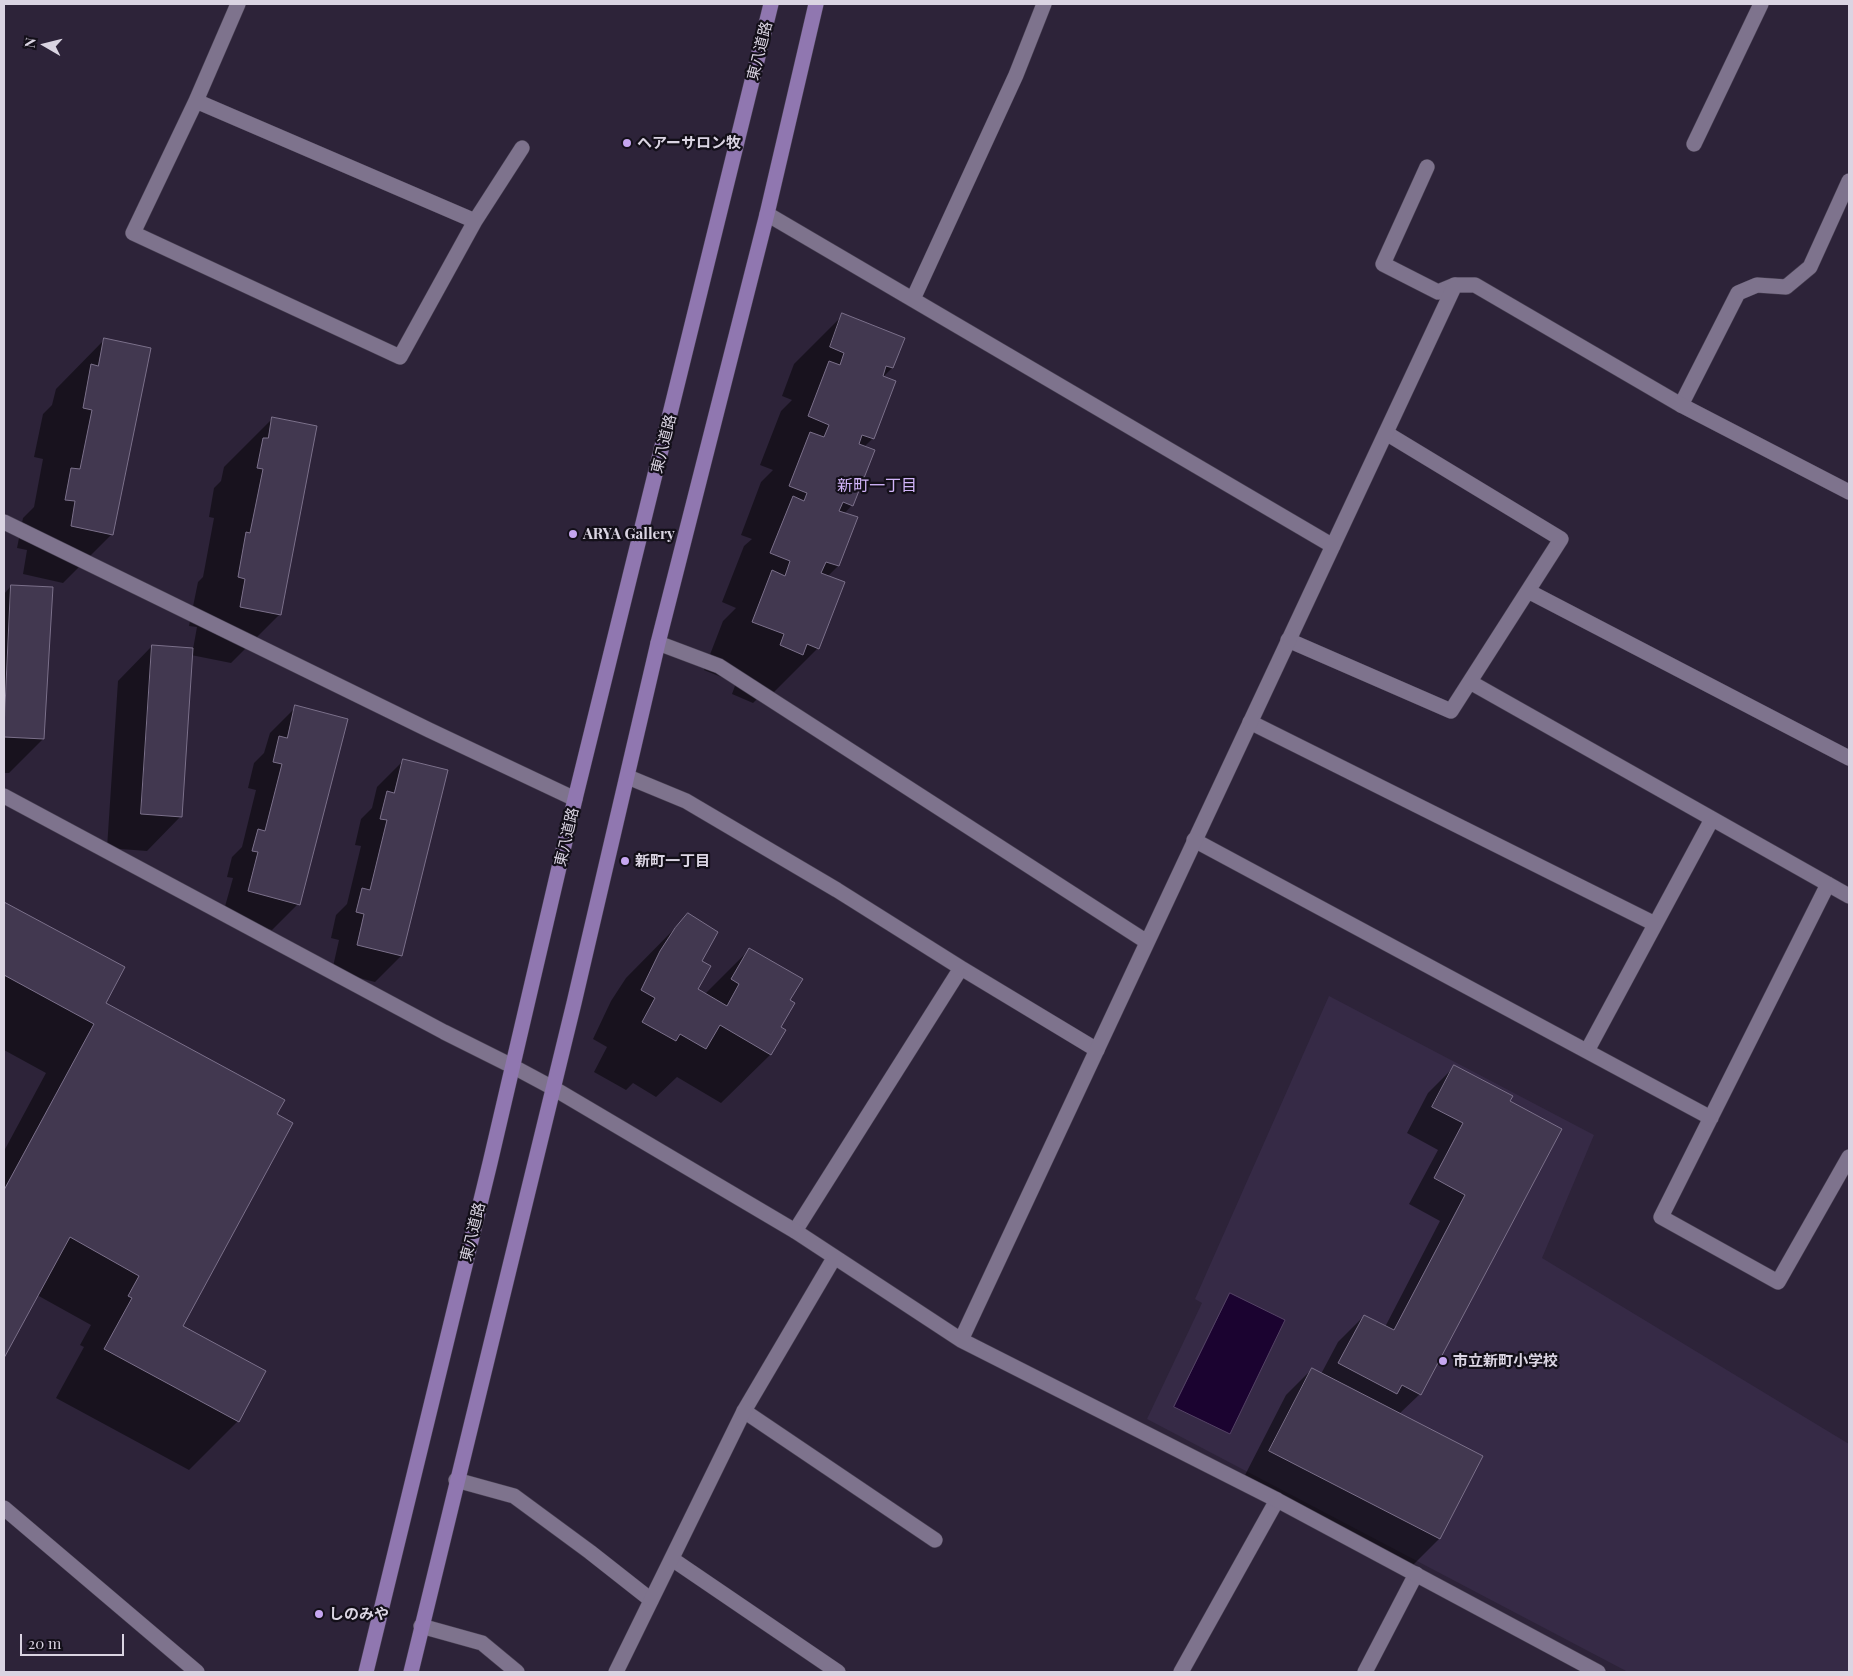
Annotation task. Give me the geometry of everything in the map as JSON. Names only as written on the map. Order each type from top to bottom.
[{"type":"main road","name":"東八道路","points":[[366,1672],[575,800],[771,4]]},
{"type":"main road","points":[[411,1672],[456,1480],[628,777],[658,643],[767,214],[816,4]]},
{"type":"street","points":[[238,4],[196,100],[133,233],[400,356],[475,221],[522,148]]},
{"type":"street","points":[[913,299],[1016,75],[1044,4]]},
{"type":"street","points":[[1694,144],[1761,4]]},
{"type":"street","points":[[196,100],[475,221]]},
{"type":"street","points":[[1427,167],[1383,264],[1438,292],[1455,284],[1476,284],[1681,405],[1849,492]]},
{"type":"street","points":[[1681,405],[1738,293],[1757,285],[1786,287],[1810,267],[1849,181]]},
{"type":"street","points":[[767,214],[818,246],[913,299],[1333,546]]},
{"type":"street","points":[[961,1340],[1455,284]]},
{"type":"street","points":[[1288,640],[1451,711],[1560,539],[1386,433]]},
{"type":"street","points":[[4,522],[575,800]]},
{"type":"street","points":[[1528,592],[1849,758]]},
{"type":"street","points":[[658,643],[720,666],[1147,942]]},
{"type":"street","points":[[1470,682],[1849,896]]},
{"type":"street","points":[[1250,722],[1655,924]]},
{"type":"street","points":[[628,777],[686,801],[837,890],[1097,1050]]},
{"type":"street","points":[[4,796],[444,1032],[553,1088],[795,1231],[961,1340],[1277,1500],[1598,1672]]},
{"type":"street","points":[[1587,1051],[1712,819]]},
{"type":"street","points":[[1194,840],[1711,1118]]},
{"type":"street","points":[[1828,884],[1661,1217],[1778,1282],[1849,1157]]},
{"type":"street","points":[[795,1231],[961,968]]},
{"type":"street","points":[[616,1672],[744,1412],[834,1258]]},
{"type":"street","points":[[744,1412],[935,1540]]},
{"type":"street","points":[[456,1480],[514,1496],[651,1600]]},
{"type":"street","points":[[1181,1672],[1277,1500]]},
{"type":"street","points":[[4,1508],[197,1672]]},
{"type":"street","points":[[672,1559],[838,1672]]},
{"type":"street","points":[[1365,1672],[1416,1574]]},
{"type":"street","points":[[421,1626],[482,1642],[517,1672]]},
{"type":"shaded area","name":"市立新町小学校","points":[[1329,996],[1594,1135],[1542,1258],[1849,1444],[1849,1672],[1628,1672],[1147,1419],[1202,1303],[1195,1299]]},
{"type":"shaded area","points":[[1230,1293],[1285,1320],[1230,1434],[1174,1407]]},
{"type":"building","points":[[842,313],[905,338],[893,368],[886,366],[883,376],[896,381],[874,439],[862,435],[859,444],[875,450],[853,506],[843,502],[839,511],[858,517],[839,566],[826,562],[821,573],[845,582],[819,649],[807,644],[803,655],[780,645],[784,634],[752,622],[772,570],[785,576],[790,561],[770,553],[793,496],[804,501],[807,493],[789,486],[810,432],[824,437],[829,425],[808,416],[829,361],[840,365],[844,353],[830,347]]},
{"type":"building","points":[[104,338],[151,348],[113,535],[71,526],[75,501],[65,500],[71,468],[80,469],[92,410],[83,408],[91,364],[98,366]]},
{"type":"building","points":[[272,417],[317,426],[281,615],[240,607],[245,579],[238,577],[246,532],[250,533],[263,469],[257,468],[263,438],[268,438]]},
{"type":"building","points":[[11,585],[53,587],[44,739],[4,737]]},
{"type":"building","points":[[152,645],[193,648],[182,817],[141,814]]},
{"type":"building","points":[[295,705],[348,719],[300,905],[248,891],[258,852],[252,851],[258,829],[265,831],[282,764],[273,762],[279,736],[287,738]]},
{"type":"building","points":[[403,759],[448,770],[402,956],[357,945],[364,914],[356,912],[362,888],[370,890],[387,820],[380,819],[387,791],[394,793]]},
{"type":"building","points":[[4,902],[125,967],[106,1003],[285,1100],[277,1114],[293,1123],[183,1326],[266,1371],[239,1422],[104,1349],[132,1298],[128,1296],[139,1276],[70,1237],[4,1358],[4,1190],[94,1024],[4,975]]},
{"type":"building","points":[[688,913],[718,932],[702,961],[711,966],[698,989],[727,1006],[739,984],[731,979],[749,948],[803,979],[790,1000],[795,1003],[781,1027],[786,1030],[771,1055],[720,1025],[706,1049],[680,1034],[676,1041],[642,1022],[655,998],[641,990],[660,951],[675,928]]},
{"type":"building","points":[[1454,1065],[1513,1096],[1510,1101],[1562,1129],[1421,1395],[1402,1385],[1397,1394],[1338,1363],[1364,1315],[1394,1330],[1465,1195],[1434,1178],[1463,1123],[1432,1107]]},
{"type":"building","points":[[1312,1368],[1483,1456],[1440,1539],[1269,1451]]},
{"type":"place","name":"ヘアーサロン牧","points":[[627,143]]},
{"type":"place","name":"ARYA Gallery","points":[[573,534]]},
{"type":"place","name":"新町一丁目","points":[[625,861]]},
{"type":"place","name":"市立新町小学校","points":[[1443,1361]]},
{"type":"place","name":"しのみや","points":[[319,1614]]},
{"type":"district","name":"新町一丁目","points":[[877,486]]}]
